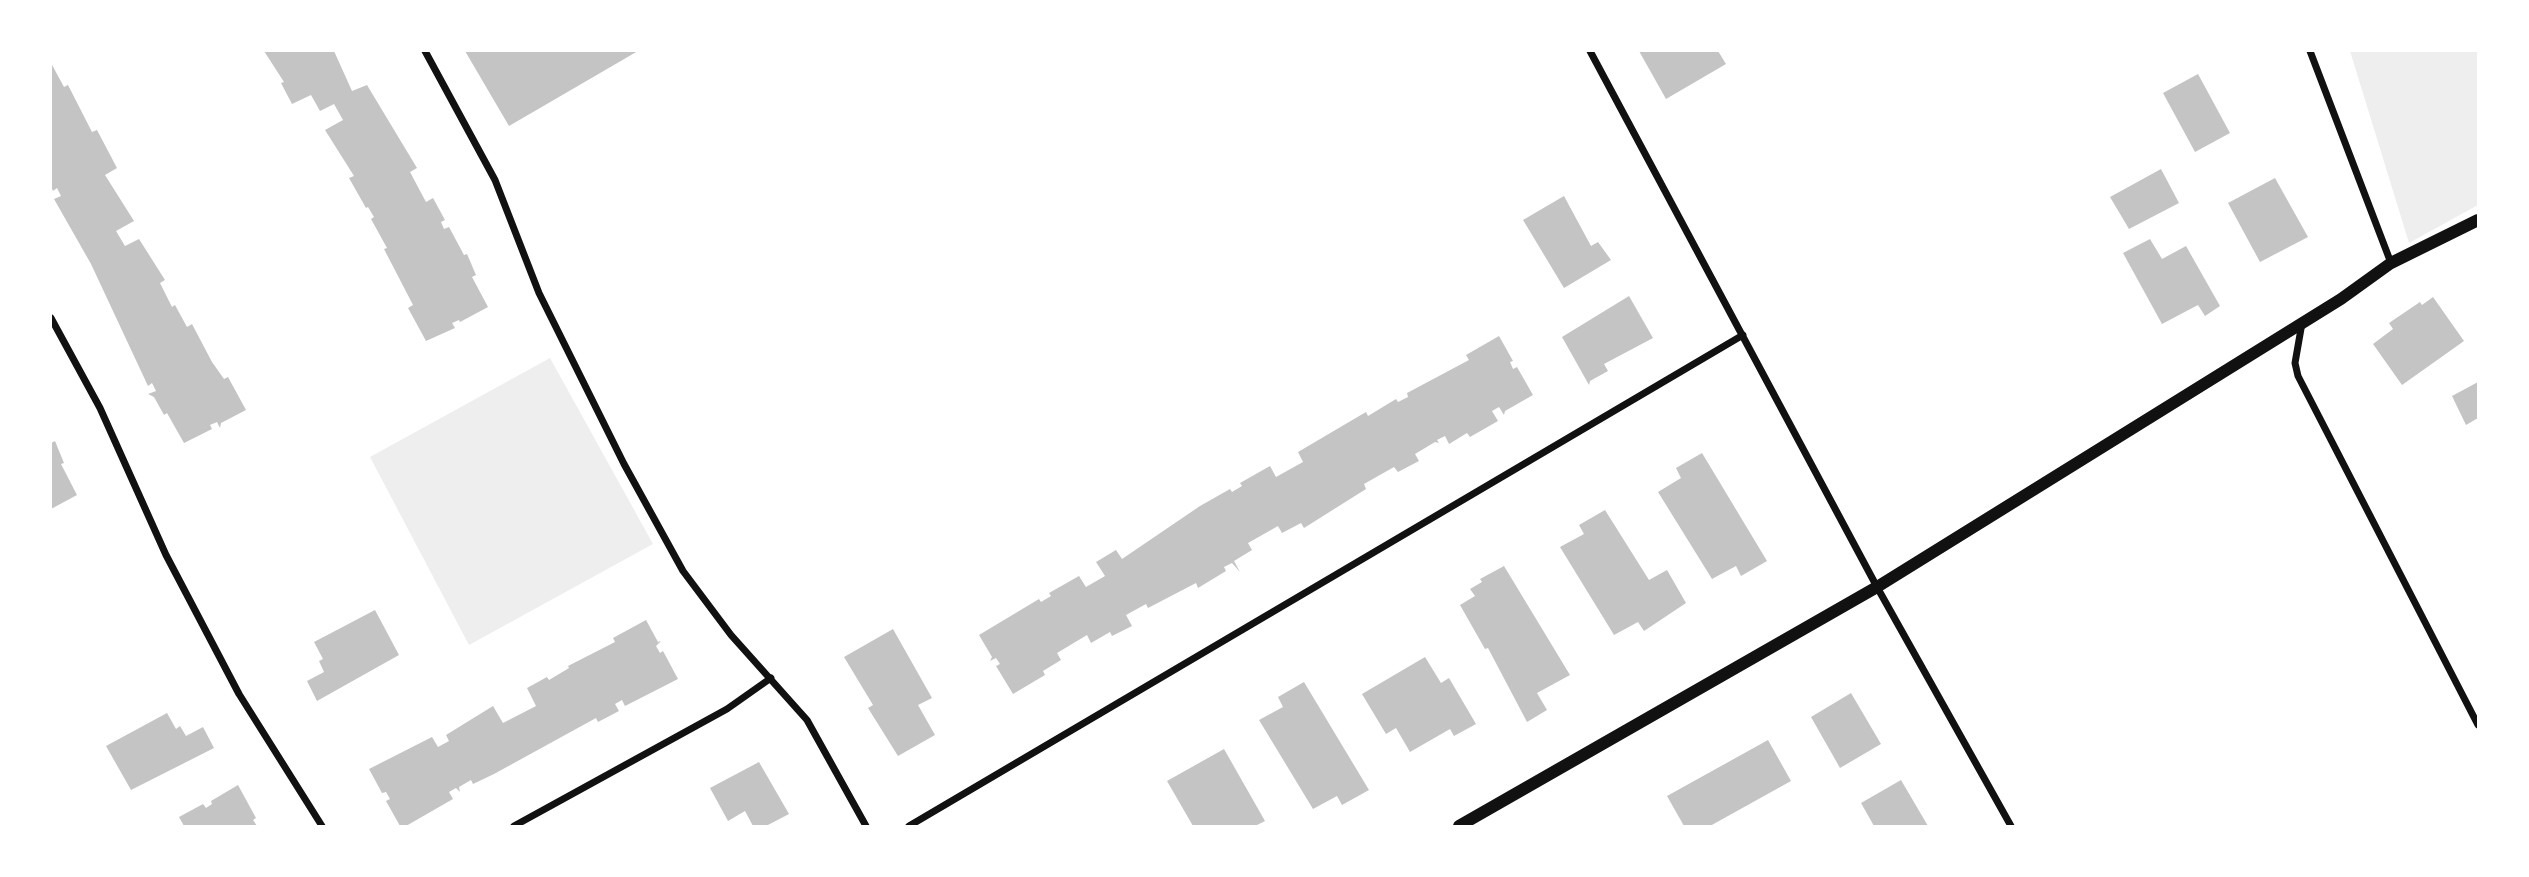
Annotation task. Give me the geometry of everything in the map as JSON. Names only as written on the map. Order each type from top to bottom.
[{"type":"street","points":[[425,51],[495,180],[539,293],[624,464],[677,560],[732,635],[813,728],[866,826]]},
{"type":"street","points":[[1590,51],[1877,587],[2011,826]]},
{"type":"street","points":[[2310,51],[2391,263]]},
{"type":"street","points":[[1459,826],[1877,587],[2302,323],[2391,263],[2478,220]]},
{"type":"street","points":[[51,318],[100,408],[166,555],[239,694],[322,826]]},
{"type":"street","points":[[2302,323],[2295,363],[2298,376],[2478,725]]},
{"type":"street","points":[[909,826],[1742,335]]},
{"type":"street","points":[[514,826],[727,709],[771,678]]},
{"type":"shaded area","points":[[2350,51],[2478,51],[2478,205],[2409,243]]},
{"type":"shaded area","points":[[550,358],[653,544],[469,645],[370,457]]},
{"type":"building","points":[[264,51],[334,51],[352,91],[367,85],[417,168],[410,172],[426,202],[433,198],[445,220],[441,222],[444,229],[449,227],[464,255],[467,254],[476,275],[472,277],[488,307],[460,322],[459,320],[452,323],[455,328],[426,341],[408,308],[413,305],[384,249],[387,248],[371,219],[374,217],[349,178],[354,176],[325,130],[343,120],[334,104],[320,111],[311,95],[292,104],[281,83],[284,82]]},
{"type":"building","points":[[465,51],[638,51],[509,126]]},
{"type":"building","points":[[1639,51],[1718,51],[1726,64],[1666,99]]},
{"type":"building","points":[[51,63],[64,87],[68,85],[92,132],[97,130],[117,168],[105,175],[134,221],[116,231],[125,246],[139,239],[165,280],[160,283],[172,307],[175,305],[187,327],[192,324],[212,362],[224,379],[228,377],[246,410],[221,423],[220,428],[217,422],[210,425],[212,429],[184,443],[167,413],[164,415],[154,397],[148,394],[156,391],[152,383],[148,386],[91,264],[54,199],[61,196],[57,188],[53,191],[51,186]]},
{"type":"building","points":[[2198,74],[2230,133],[2195,152],[2163,93]]},
{"type":"building","points":[[2161,169],[2179,203],[2129,229],[2110,197]]},
{"type":"building","points":[[2275,178],[2308,237],[2260,262],[2228,203]]},
{"type":"building","points":[[1564,196],[1591,246],[1598,242],[1611,260],[1564,288],[1523,220]]},
{"type":"building","points":[[2150,239],[2162,259],[2186,246],[2220,306],[2205,316],[2198,305],[2162,324],[2123,253]]},
{"type":"building","points":[[1629,296],[1653,338],[1604,364],[1608,371],[1590,381],[1589,385],[1562,337]]},
{"type":"building","points":[[2433,297],[2464,341],[2402,385],[2373,344],[2393,329],[2389,323],[2420,302],[2422,305]]},
{"type":"building","points":[[1499,336],[1513,361],[1510,362],[1513,369],[1517,367],[1533,395],[1505,411],[1504,415],[1499,407],[1492,411],[1498,421],[1470,437],[1467,433],[1449,444],[1445,436],[1437,440],[1439,443],[1435,442],[1415,454],[1419,461],[1398,472],[1394,467],[1364,484],[1366,489],[1304,528],[1301,523],[1282,533],[1278,526],[1248,543],[1252,550],[1234,561],[1240,572],[1232,563],[1224,567],[1226,571],[1198,588],[1196,583],[1148,608],[1146,604],[1126,615],[1132,626],[1112,636],[1110,632],[1091,643],[1087,635],[1057,653],[1061,660],[1043,671],[1045,675],[1013,694],[996,666],[1000,664],[996,658],[990,661],[992,657],[979,635],[1039,599],[1041,602],[1051,596],[1049,593],[1079,576],[1086,587],[1105,576],[1096,562],[1116,550],[1122,559],[1200,506],[1230,489],[1232,492],[1242,486],[1240,483],[1270,466],[1276,477],[1303,462],[1298,452],[1366,412],[1368,416],[1396,399],[1398,402],[1408,397],[1407,393],[1469,360],[1466,355]]},
{"type":"building","points":[[2478,382],[2478,418],[2466,425],[2452,396]]},
{"type":"building","points":[[55,441],[64,463],[61,464],[77,495],[51,509],[51,443]]},
{"type":"building","points":[[1702,453],[1767,561],[1741,576],[1736,566],[1712,579],[1658,492],[1681,478],[1676,468]]},
{"type":"building","points":[[1605,510],[1649,580],[1667,570],[1686,603],[1644,631],[1638,622],[1614,635],[1560,547],[1584,534],[1579,525]]},
{"type":"building","points":[[1504,566],[1570,675],[1537,693],[1547,710],[1527,722],[1488,648],[1485,649],[1460,605],[1475,596],[1470,589],[1482,582],[1480,579]]},
{"type":"building","points":[[375,610],[399,655],[317,701],[307,681],[324,672],[319,661],[323,659],[314,642]]},
{"type":"building","points":[[646,620],[658,642],[661,641],[656,646],[660,653],[663,651],[678,679],[625,706],[622,700],[615,704],[619,711],[598,722],[596,718],[473,784],[471,780],[459,787],[460,792],[456,788],[449,792],[453,799],[406,826],[400,826],[386,801],[390,799],[386,792],[382,793],[369,769],[432,737],[438,747],[449,741],[446,735],[493,706],[503,723],[536,706],[527,688],[547,677],[549,680],[569,668],[568,666],[615,642],[613,638]]},
{"type":"building","points":[[893,629],[932,698],[918,705],[935,735],[898,756],[868,708],[873,705],[844,657]]},
{"type":"building","points":[[1425,657],[1441,683],[1449,678],[1476,724],[1454,736],[1450,729],[1410,752],[1396,728],[1386,734],[1362,694]]},
{"type":"building","points":[[1304,682],[1369,790],[1342,805],[1337,796],[1313,809],[1259,720],[1283,707],[1278,697]]},
{"type":"building","points":[[1851,693],[1881,744],[1840,768],[1811,717]]},
{"type":"building","points":[[167,713],[176,729],[180,726],[186,736],[203,727],[214,748],[131,790],[106,746]]},
{"type":"building","points":[[1768,740],[1791,781],[1710,826],[1684,826],[1667,796]]},
{"type":"building","points":[[1224,749],[1265,821],[1255,826],[1193,826],[1167,781]]},
{"type":"building","points":[[759,762],[789,814],[766,826],[753,826],[745,811],[728,821],[710,788]]},
{"type":"building","points":[[1901,780],[1928,826],[1874,826],[1861,803]]},
{"type":"building","points":[[238,785],[256,818],[253,820],[257,826],[184,826],[179,817],[203,804],[206,808],[212,804],[211,801]]}]
